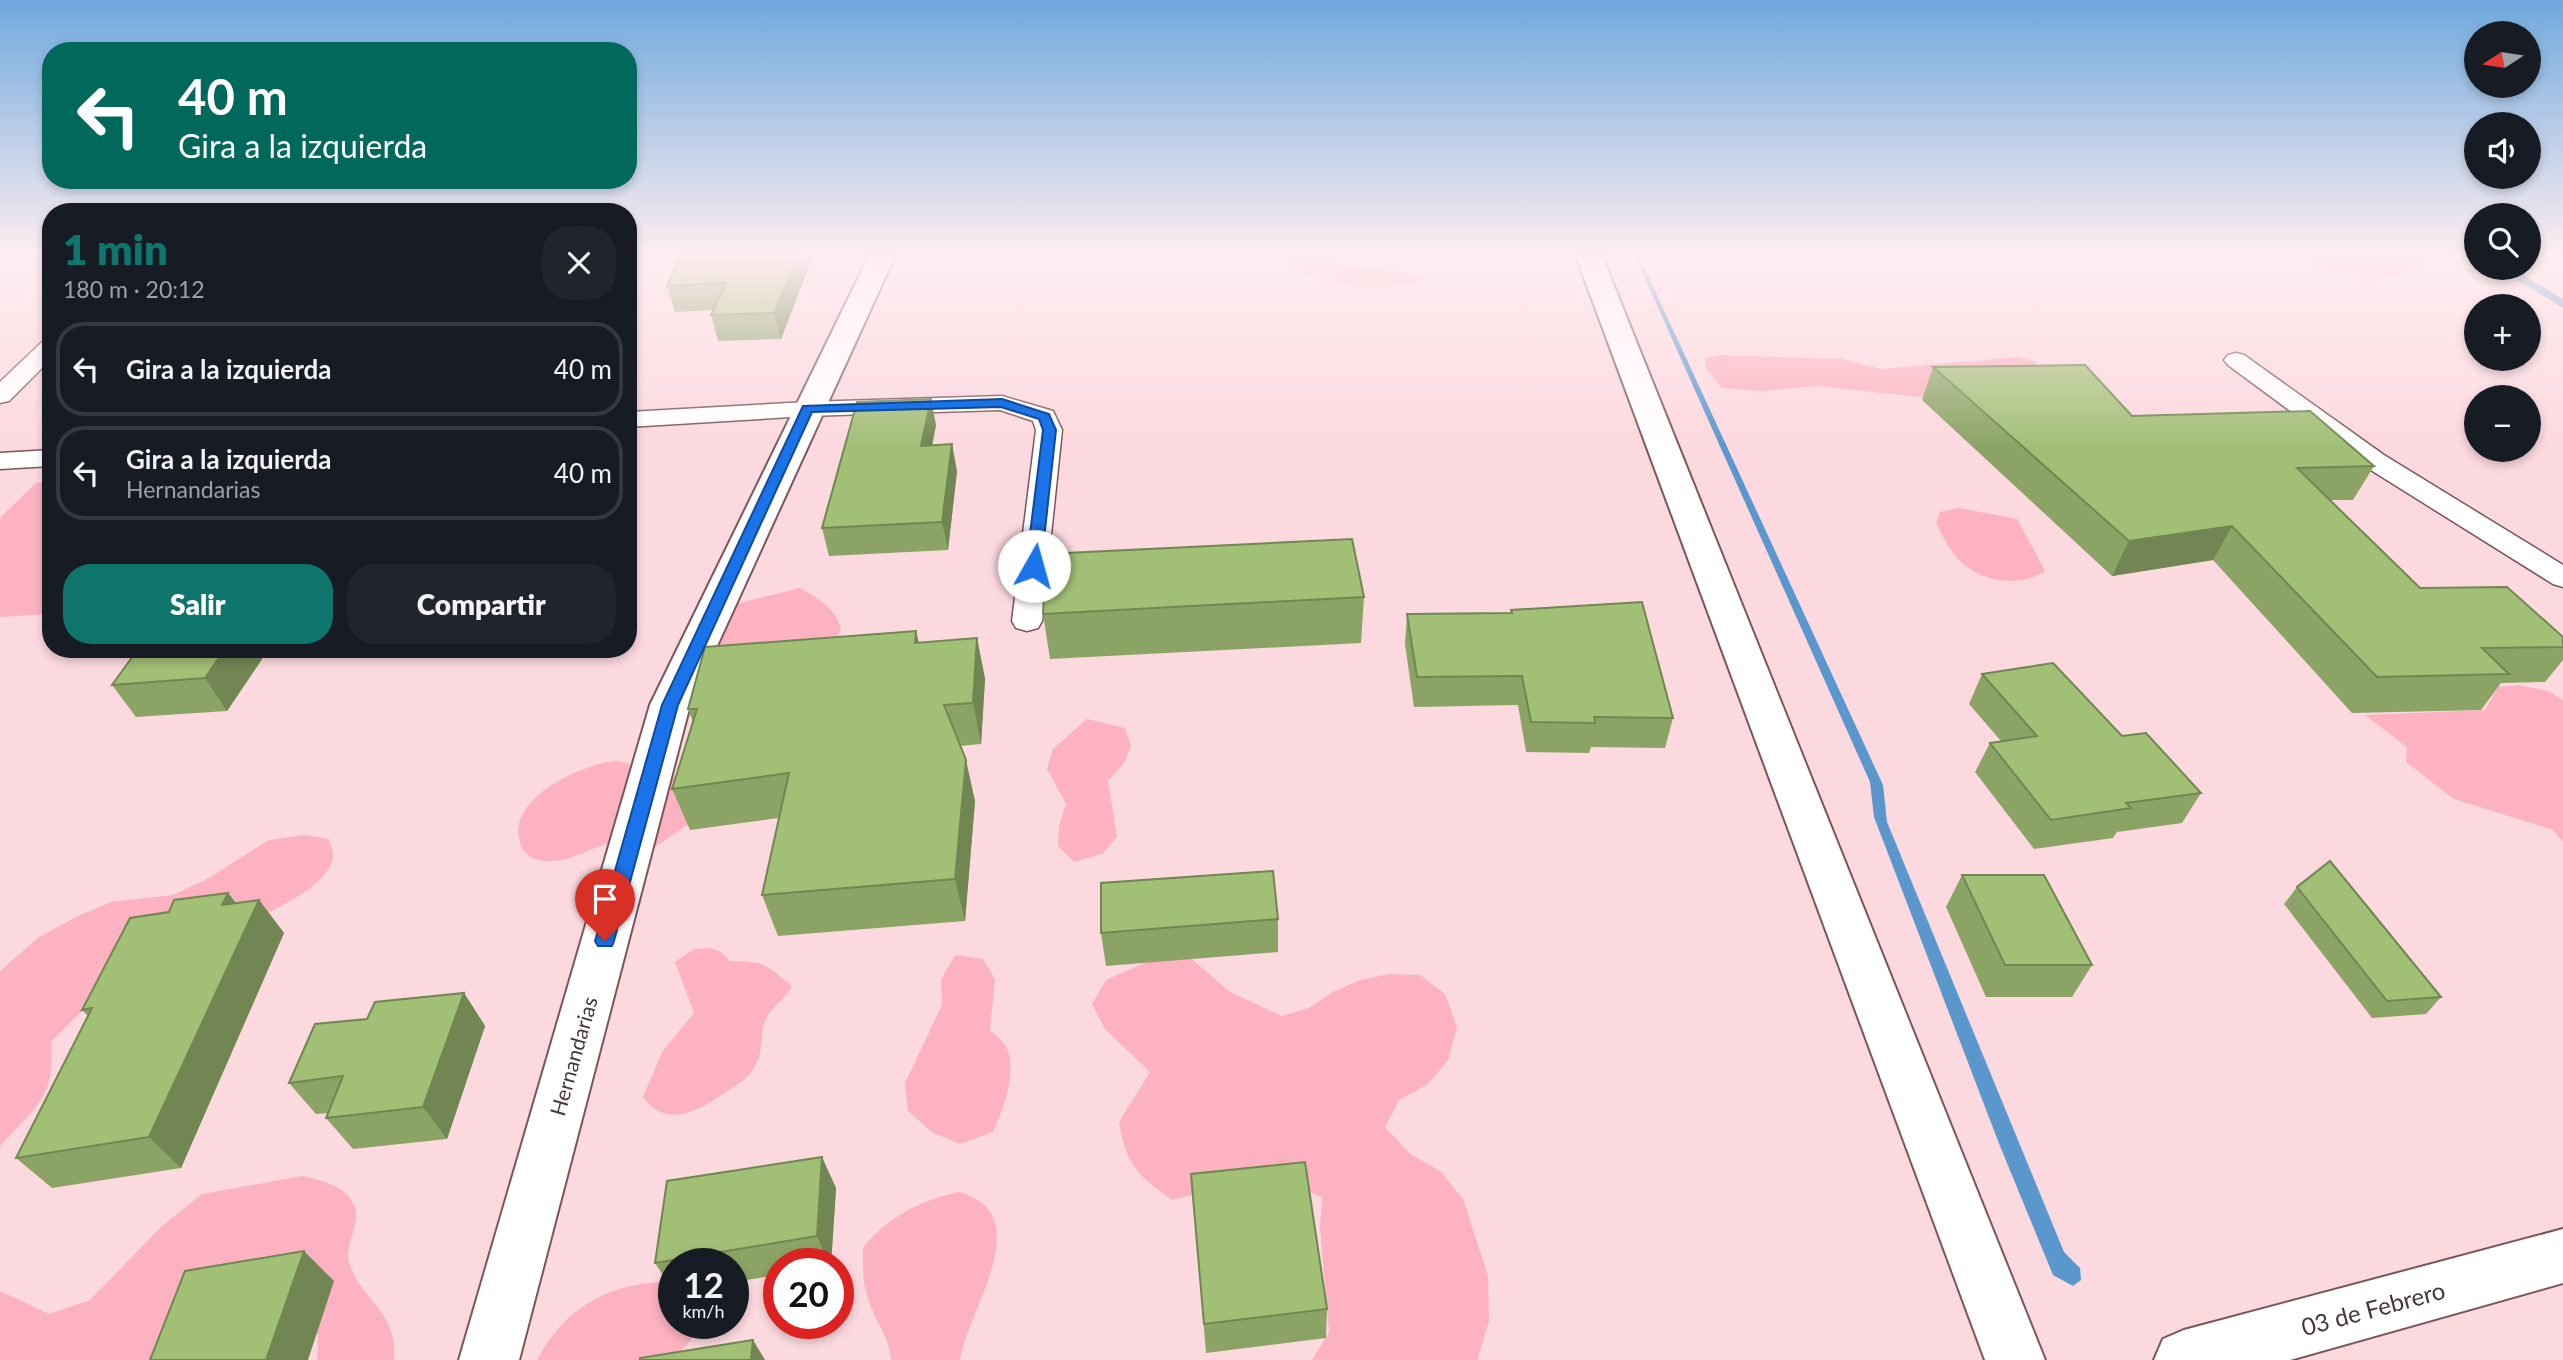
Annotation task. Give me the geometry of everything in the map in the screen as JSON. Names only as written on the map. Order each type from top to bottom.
[{"type":"street","name":"Hernandarias","points":[[489,1360],[670,705],[851,319]]},
{"type":"street","points":[[1613,319],[2015,1360]]},
{"type":"street","name":"03 de Febrero","points":[[2183,1360],[2563,1255]]},
{"type":"lane","points":[[0,396],[42,355]]},
{"type":"lane","points":[[2236,360],[2375,461],[2563,578]]},
{"type":"lane","points":[[637,419],[807,409],[1002,403],[1044,416],[1049,430],[1027,621]]},
{"type":"lane","points":[[0,461],[42,459]]},
{"type":"shaded area","points":[[1720,355],[1842,359],[1881,369],[2018,357],[2037,362],[2030,379],[1947,400],[1817,386],[1761,391],[1722,388],[1706,368],[1705,358]]},
{"type":"shaded area","points":[[36,483],[42,483],[42,615],[0,617],[0,518]]},
{"type":"shaded area","points":[[1959,508],[2017,519],[2045,571],[2024,580],[2013,581],[1989,578],[1968,567],[1952,552],[1936,523],[1940,512]]},
{"type":"shaded area","points":[[800,588],[820,600],[836,617],[841,631],[830,647],[697,650],[720,608]]},
{"type":"shaded area","points":[[2518,685],[2548,691],[2563,700],[2563,842],[2553,830],[2454,799],[2406,762],[2407,747],[2365,715],[2485,710],[2498,687]]},
{"type":"shaded area","points":[[1087,719],[1125,728],[1131,746],[1124,763],[1108,781],[1117,837],[1102,854],[1074,862],[1058,846],[1059,826],[1066,804],[1047,769],[1053,749]]},
{"type":"shaded area","points":[[615,761],[633,767],[644,783],[703,770],[702,815],[655,847],[630,839],[559,860],[535,859],[527,854],[519,839],[519,823],[537,796],[568,776]]},
{"type":"shaded area","points":[[303,835],[329,839],[333,854],[326,872],[308,890],[281,906],[249,922],[136,968],[102,993],[51,1042],[52,1061],[46,1089],[33,1111],[0,1146],[0,971],[39,937],[76,917],[111,902],[173,895],[207,879],[269,840]]},
{"type":"shaded area","points":[[710,948],[721,952],[730,961],[764,966],[792,986],[766,1019],[758,1061],[746,1077],[695,1110],[684,1114],[663,1113],[652,1107],[643,1097],[662,1052],[694,1013],[675,962],[694,949]]},
{"type":"shaded area","points":[[955,955],[983,959],[995,979],[990,1030],[1007,1048],[1010,1061],[1007,1093],[993,1132],[960,1144],[932,1132],[908,1111],[905,1083],[942,1005],[941,980]]},
{"type":"shaded area","points":[[1160,956],[1188,956],[1230,992],[1282,1016],[1309,1008],[1333,992],[1360,980],[1389,974],[1420,975],[1445,994],[1457,1027],[1448,1060],[1428,1084],[1399,1100],[1385,1127],[1410,1154],[1440,1171],[1463,1199],[1488,1276],[1489,1321],[1477,1360],[1312,1360],[1329,1332],[1320,1228],[1322,1197],[1281,1180],[1245,1182],[1172,1200],[1135,1168],[1126,1149],[1119,1122],[1150,1072],[1105,1029],[1092,1004],[1106,980]]},
{"type":"shaded area","points":[[302,1176],[338,1188],[353,1203],[356,1218],[349,1249],[350,1265],[391,1330],[394,1360],[317,1360],[318,1334],[308,1322],[165,1360],[0,1360],[0,1291],[49,1314],[90,1300],[161,1227],[202,1194]]},
{"type":"shaded area","points":[[959,1192],[983,1204],[994,1221],[997,1242],[993,1266],[960,1360],[891,1360],[888,1344],[866,1292],[863,1248],[883,1227],[906,1211]]},
{"type":"shaded area","points":[[658,1282],[658,1339],[692,1339],[673,1360],[537,1360],[549,1340],[577,1310],[611,1292]]},
{"type":"water","points":[[1663,319],[1668,319],[1883,785],[1887,822],[2064,1252],[2080,1268],[2081,1280],[2073,1286],[2053,1275],[2000,1146],[1874,817],[1870,782]]},
{"type":"building","points":[[2085,365],[2132,416],[2310,411],[2374,466],[2297,468],[2420,588],[2507,587],[2563,637],[2563,647],[2482,648],[2509,674],[2377,677],[2232,526],[2129,541],[1933,367]]},
{"type":"building","points":[[931,399],[921,446],[952,444],[942,522],[822,528],[857,402]]},
{"type":"building","points":[[1352,539],[1364,597],[1043,614],[1046,554]]},
{"type":"building","points":[[1642,602],[1673,718],[1594,717],[1595,723],[1531,722],[1522,676],[1417,677],[1407,614],[1512,613],[1511,610]]},
{"type":"building","points":[[916,631],[915,643],[977,638],[973,703],[944,705],[966,760],[955,879],[762,895],[789,773],[672,789],[697,709],[688,709],[705,647]]},
{"type":"building","points":[[132,658],[219,658],[205,678],[112,685]]},
{"type":"building","points":[[2053,663],[2122,736],[2146,733],[2201,793],[2126,803],[2131,808],[2051,820],[1990,743],[2037,736],[1982,674]]},
{"type":"building","points":[[2330,861],[2441,997],[2387,1001],[2297,887]]},
{"type":"building","points":[[1273,871],[1278,919],[1101,933],[1101,883]]},
{"type":"building","points":[[1962,875],[2044,875],[2092,965],[2005,965]]},
{"type":"building","points":[[228,893],[222,905],[259,900],[149,1137],[16,1158],[92,1008],[82,1010],[130,918],[169,912],[174,900]]},
{"type":"building","points":[[464,993],[423,1107],[326,1118],[343,1076],[289,1083],[315,1024],[367,1019],[375,1002]]},
{"type":"building","points":[[822,1157],[817,1236],[745,1248],[658,1248],[658,1262],[655,1263],[667,1181]]},
{"type":"building","points":[[1305,1162],[1327,1309],[1204,1324],[1191,1174]]},
{"type":"building","points":[[304,1251],[266,1360],[150,1360],[185,1271]]},
{"type":"building","points":[[753,1340],[751,1360],[640,1360],[640,1358]]},
{"type":"route","points":[[605,941],[670,705],[807,409],[1002,403],[1044,416],[1049,430],[1034,566]]}]
